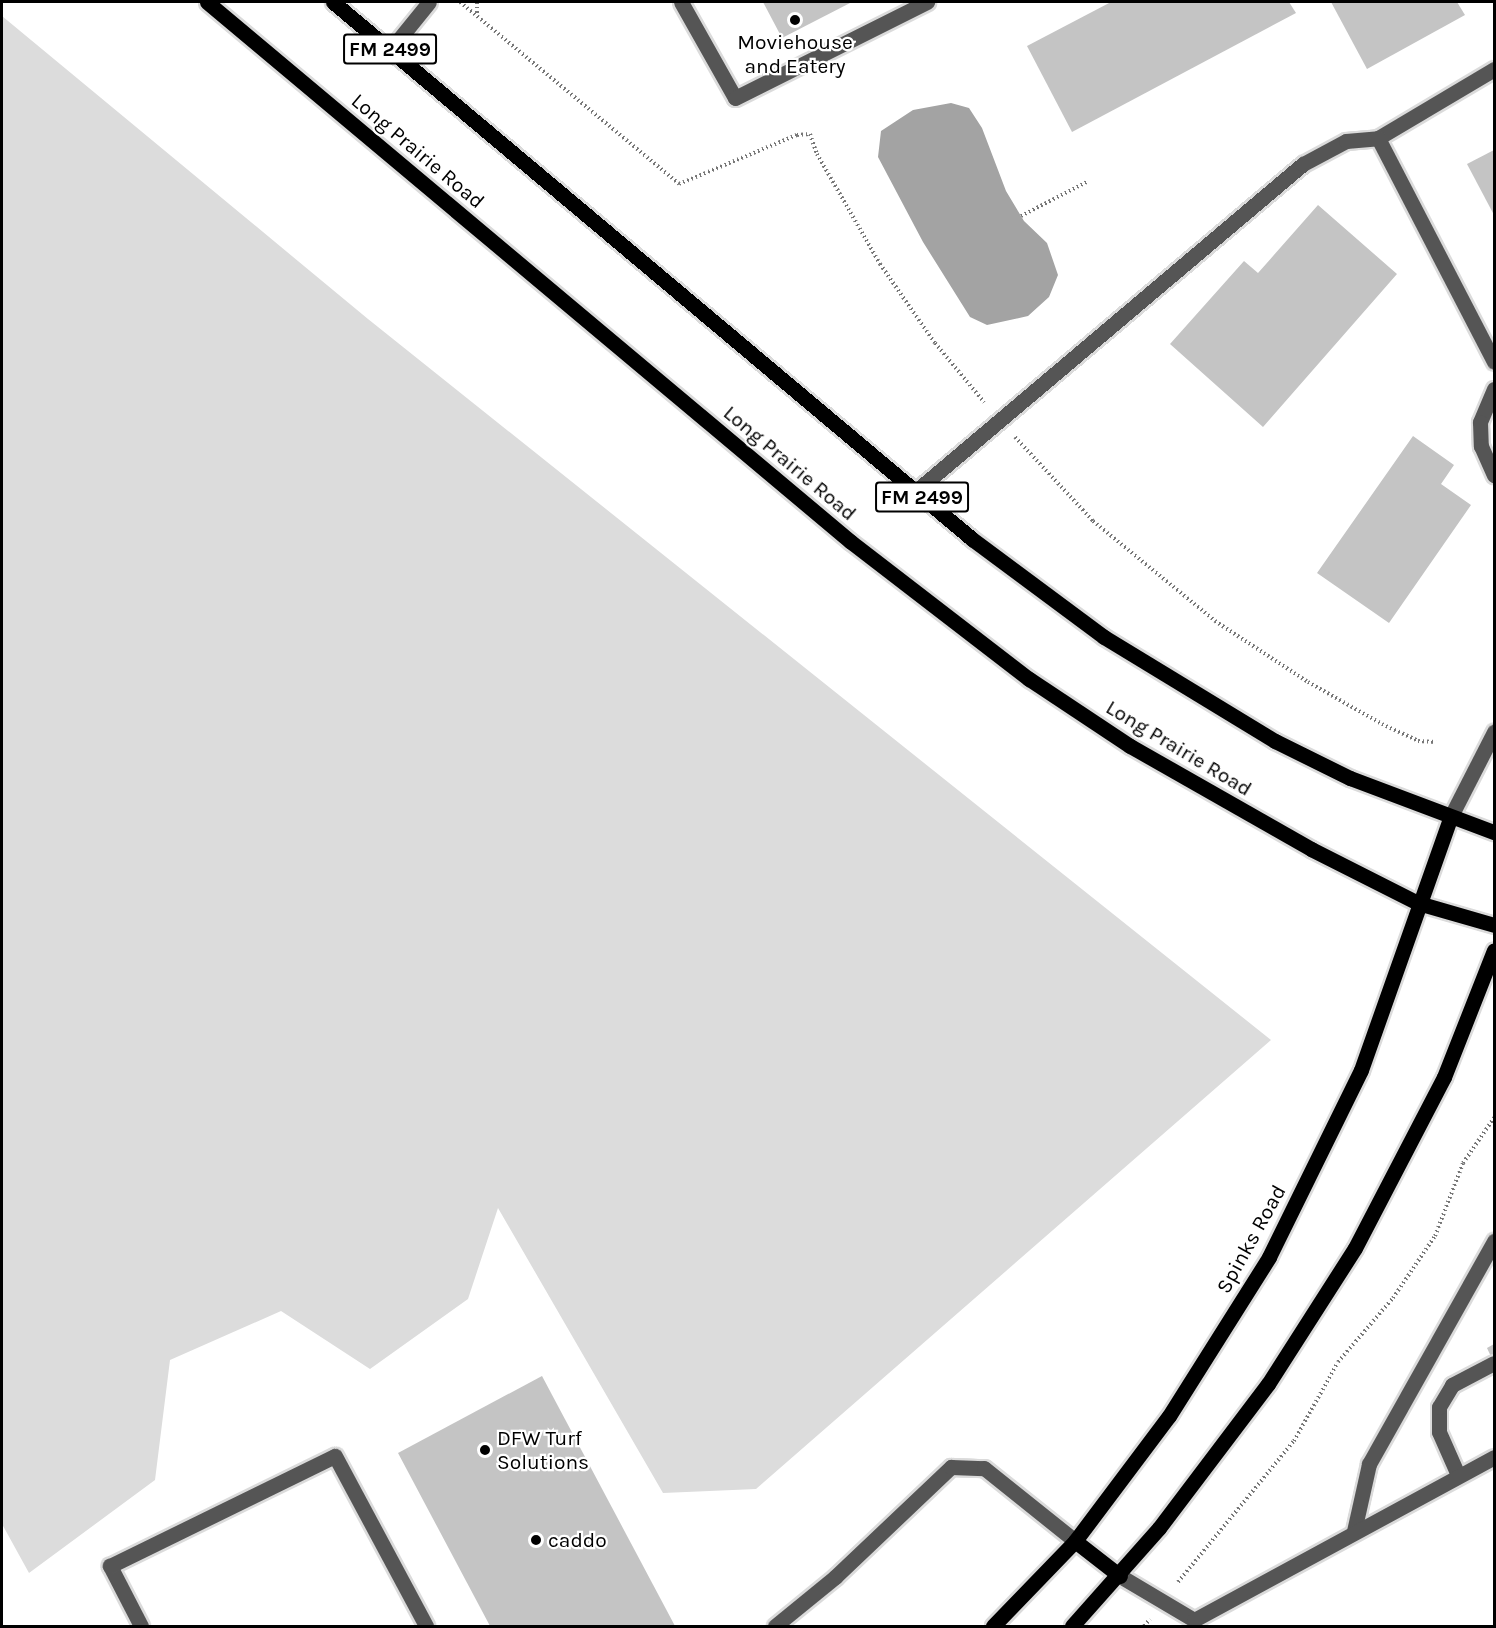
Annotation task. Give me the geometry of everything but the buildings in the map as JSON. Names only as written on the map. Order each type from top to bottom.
[{"type":"main road","name":"Long Prairie Road","points":[[207,2],[851,542],[1029,679],[1140,752],[1311,849],[1418,903],[1494,925]]},
{"type":"main road","name":"FM 2499","points":[[333,2],[972,539],[1094,630],[1187,690],[1350,778],[1450,818],[1494,832]]},
{"type":"main road","name":"Spinks Road","points":[[993,1626],[1075,1541],[1178,1403],[1269,1257],[1360,1070],[1450,818]]},
{"type":"main road","points":[[1072,1626],[1120,1576],[1268,1384],[1373,1219],[1444,1077],[1494,950]]},
{"type":"main road","points":[[1075,1541],[1120,1576]]},
{"type":"street","points":[[391,49],[429,2]]},
{"type":"street","points":[[681,2],[735,98],[927,2]]},
{"type":"street","points":[[916,491],[1303,164],[1346,141],[1378,138],[1494,69]]},
{"type":"street","points":[[1378,138],[1494,362]]},
{"type":"street","points":[[1494,389],[1480,422],[1481,446],[1494,475]]},
{"type":"street","points":[[1450,818],[1494,732]]},
{"type":"street","points":[[1354,1531],[1369,1464],[1494,1241]]},
{"type":"street","points":[[1458,1475],[1439,1432],[1440,1407],[1452,1385],[1494,1363]]},
{"type":"street","points":[[141,1626],[110,1566],[335,1456],[426,1626]]},
{"type":"street","points":[[1120,1576],[1194,1620],[1354,1531],[1494,1457]]},
{"type":"street","points":[[775,1626],[835,1577],[951,1467],[984,1468],[1075,1541]]},
{"type":"path","points":[[460,2],[477,13],[679,184],[797,135],[810,134],[817,154],[880,264],[935,344],[1000,420],[1093,521],[1215,621],[1308,682],[1382,724],[1418,741],[1436,742]]},
{"type":"path","points":[[477,2],[477,13]]},
{"type":"path","points":[[1021,216],[1087,182]]},
{"type":"path","points":[[1144,1626],[1294,1441],[1338,1362],[1399,1289],[1435,1236],[1463,1163],[1494,1118]]},
{"type":"shaded area","points":[[2,16],[368,319],[1271,1040],[756,1489],[663,1493],[498,1208],[468,1299],[370,1369],[281,1311],[170,1360],[155,1480],[29,1573],[2,1524]]},
{"type":"shaded area","points":[[951,103],[969,108],[982,128],[1006,191],[1024,221],[1047,243],[1058,275],[1049,297],[1028,316],[987,325],[970,317],[923,242],[878,157],[881,131],[913,110]]},
{"type":"place","name":"Moviehouse and Eatery","points":[[795,20]]},
{"type":"place","name":"DFW Turf Solutions","points":[[485,1450]]},
{"type":"place","name":"caddo","points":[[536,1540]]}]
